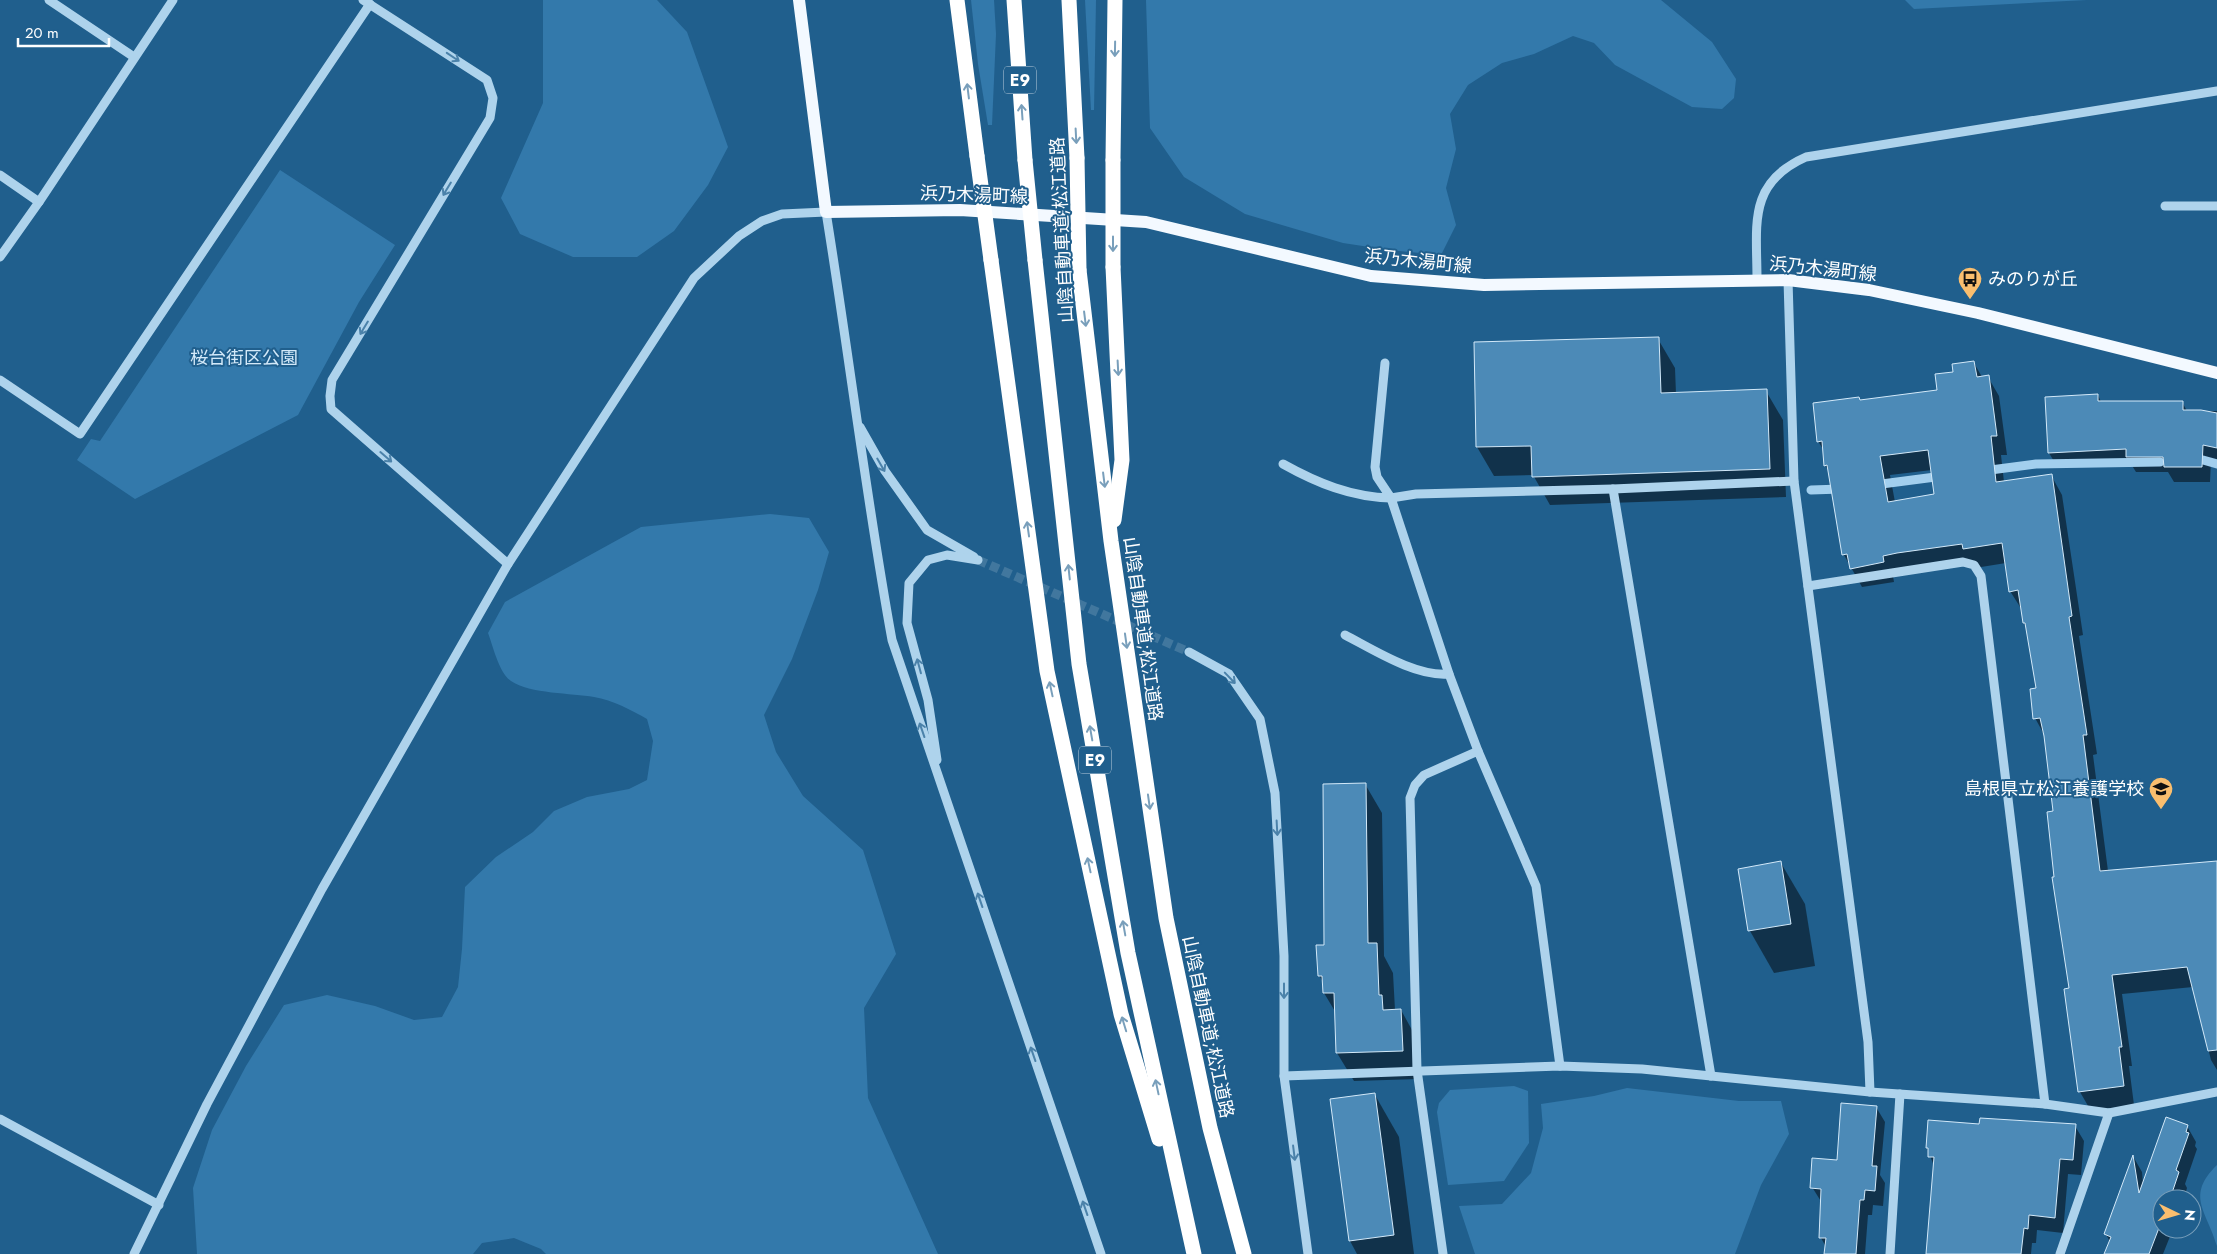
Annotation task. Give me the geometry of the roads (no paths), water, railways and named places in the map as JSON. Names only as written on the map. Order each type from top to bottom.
[{"type":"highway","points":[[957,0],[990,260],[1047,671],[1121,1014],[1189,1238]]},
{"type":"highway","name":"山陰自動車道;松江道路","points":[[1014,0],[1035,260],[1079,664],[1128,953],[1194,1254]]},
{"type":"highway","name":"山陰自動車道;松江道路","points":[[1069,0],[1077,158],[1079,270],[1111,541],[1166,918],[1210,1128],[1244,1254]]},
{"type":"highway","points":[[1111,541],[1122,460],[1113,267],[1115,0]]},
{"type":"main road","points":[[799,0],[826,212]]},
{"type":"main road","name":"浜乃木湯町線","points":[[826,212],[960,210],[1146,222],[1371,276],[1484,285],[1757,279],[1788,280],[1869,290],[1978,313],[2217,373]]},
{"type":"street","points":[[50,0],[134,56]]},
{"type":"street","points":[[0,257],[39,202],[134,56],[173,0]]},
{"type":"street","points":[[0,380],[80,434],[367,2],[487,80],[493,98],[490,118],[332,380],[331,409],[508,564]]},
{"type":"street","points":[[1757,279],[1757,218],[1764,193],[1777,174],[1788,165],[1806,157],[2217,91]]},
{"type":"street","points":[[0,175],[39,202]]},
{"type":"street","points":[[2165,206],[2217,206]]},
{"type":"street","points":[[134,1254],[208,1104],[322,889],[508,564],[694,278],[739,236],[762,221],[782,214],[826,212],[844,320],[857,423],[892,640],[1101,1254]]},
{"type":"street","points":[[1788,280],[1794,481],[1868,1042],[1870,1092]]},
{"type":"street","points":[[1385,363],[1375,467],[1377,477],[1391,498],[1449,674],[1478,751],[1536,886],[1560,1066]]},
{"type":"street","points":[[857,423],[885,471],[928,530],[978,560],[946,555],[928,560],[909,583],[907,623],[928,700],[940,783]]},
{"type":"street","points":[[1282,464],[1311,480],[1342,492],[1370,498],[1391,498],[1416,494],[1613,489],[1794,481]]},
{"type":"street","points":[[1613,489],[1711,1076]]},
{"type":"street","points":[[1808,586],[1964,562],[1974,565],[1981,576],[2045,1104]]},
{"type":"street","points":[[1345,636],[1411,667],[1432,674],[1449,674]]},
{"type":"street","points":[[1189,652],[1229,674],[1260,718],[1276,793],[1284,956],[1284,1076],[1308,1254]]},
{"type":"street","points":[[1443,1254],[1417,1070],[1410,798],[1416,785],[1424,775],[1478,751]]},
{"type":"street","points":[[1284,1076],[1560,1066],[1642,1069],[1870,1092],[2045,1104],[2110,1113],[2217,1092]]},
{"type":"street","points":[[1890,1254],[1900,1094]]},
{"type":"street","points":[[2060,1254],[2110,1113]]},
{"type":"street","points":[[0,1119],[159,1205]]},
{"type":"waterway","points":[[2203,460],[2217,464]]},
{"type":"waterway","points":[[1983,471],[2036,464],[2160,462]]},
{"type":"waterway","points":[[1874,485],[1943,476]]},
{"type":"waterway","points":[[1811,490],[1841,489]]},
{"type":"tunnel","points":[[978,560],[1189,652]]},
{"type":"place","name":"みのりが丘","points":[[1970,300]]},
{"type":"place","name":"島根県立松江養護学校","points":[[2161,810]]},
{"type":"park label","name":"桜台街区公園","points":[[244,358]]}]
